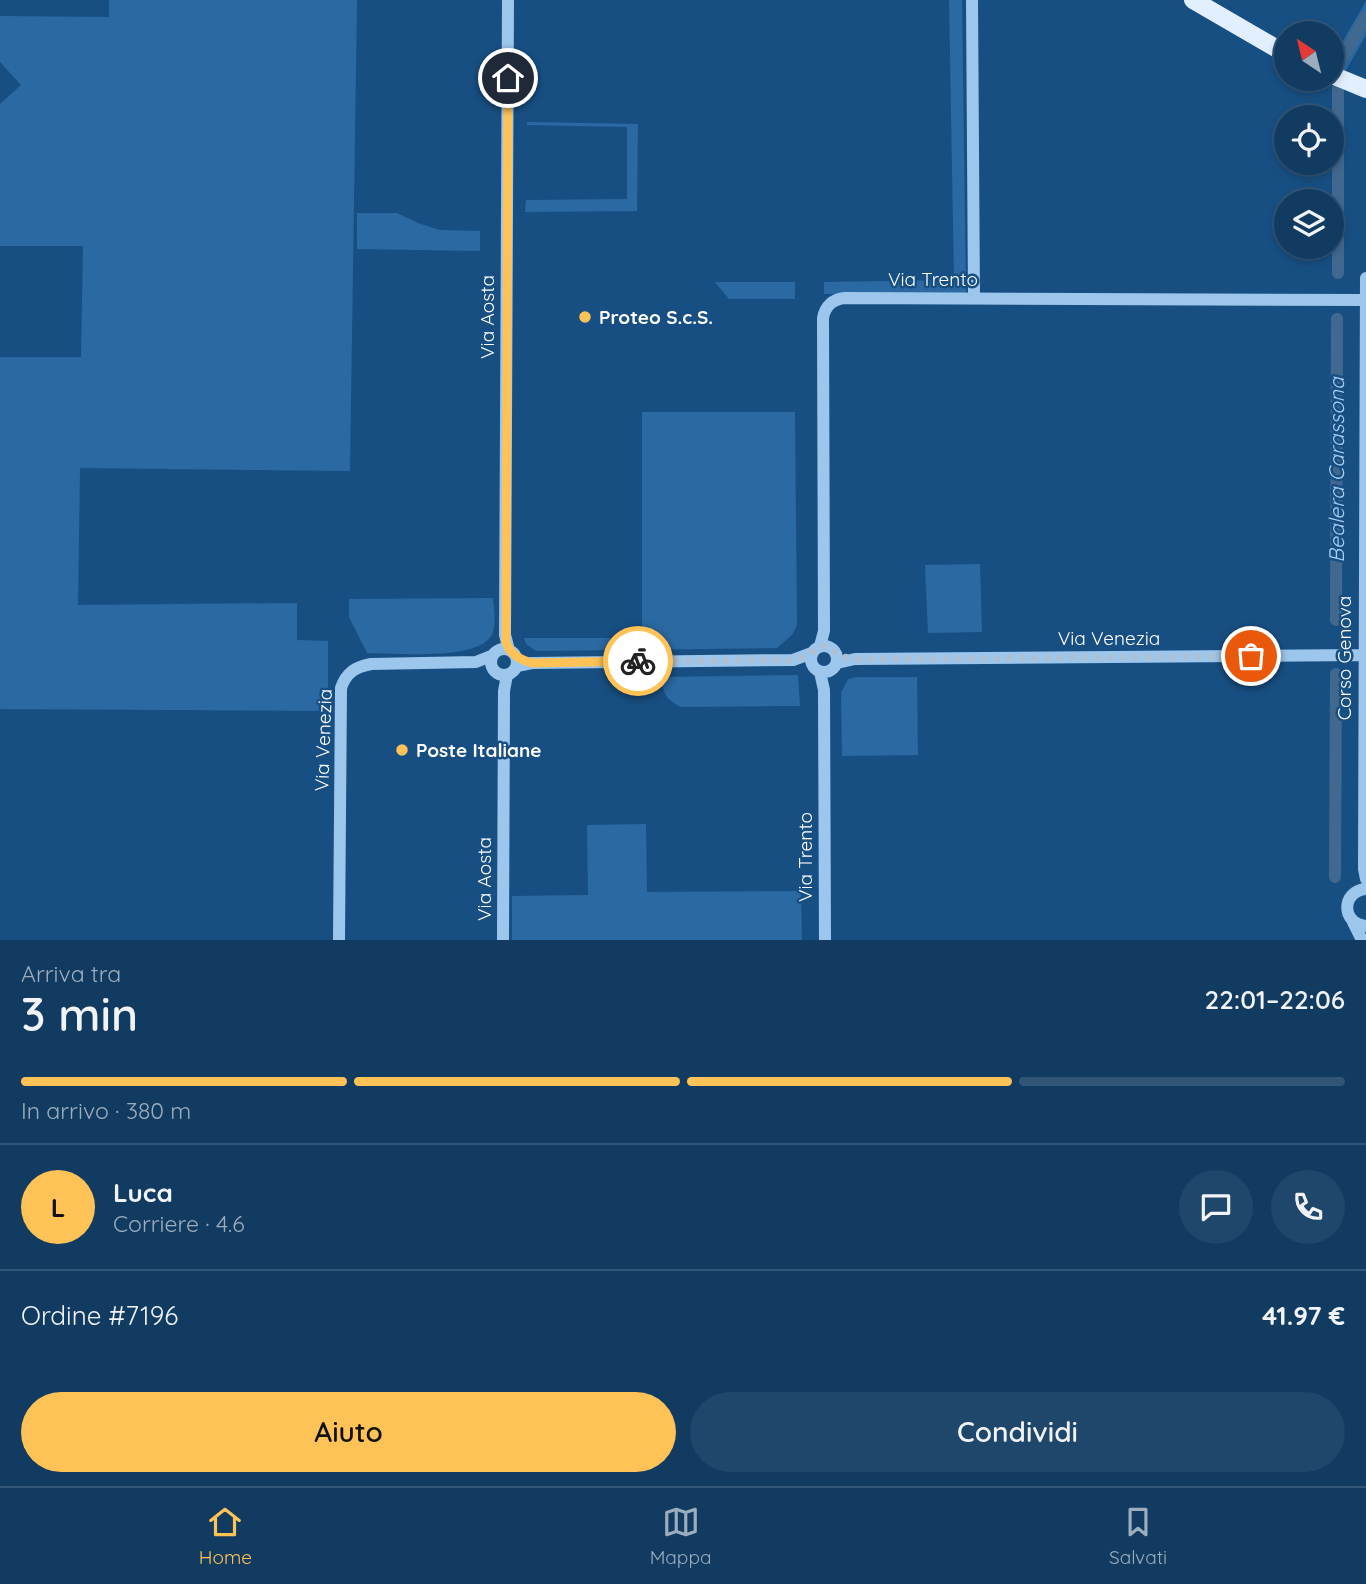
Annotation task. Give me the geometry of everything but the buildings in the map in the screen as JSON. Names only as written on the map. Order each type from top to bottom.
[{"type":"main road","points":[[1193,0],[1274,47]]},
{"type":"main road","points":[[1344,80],[1366,89]]},
{"type":"street","name":"Via Aosta","points":[[503,940],[508,0]]},
{"type":"street","points":[[972,0],[975,298]]},
{"type":"street","name":"Corso Genova","points":[[1362,940],[1360,924],[1349,917],[1346,907],[1350,896],[1361,891],[1365,874],[1363,655],[1366,278]]},
{"type":"street","name":"Via Trento","points":[[825,940],[826,308],[842,298],[1366,300]]},
{"type":"street","name":"Via Venezia","points":[[339,940],[341,688],[344,678],[359,666],[476,662],[1363,655]]},
{"type":"shaded area","points":[[109,0],[357,0],[350,471],[80,468],[78,605],[297,603],[297,640],[328,641],[328,711],[0,709],[0,357],[81,357],[83,246],[0,246],[0,104],[21,85],[0,62],[0,16],[109,17]]},
{"type":"shaded area","points":[[949,0],[962,0],[966,293],[824,294],[824,282],[954,280]]},
{"type":"shaded area","points":[[1366,1],[1366,35],[1345,72],[1344,39]]},
{"type":"shaded area","points":[[527,122],[638,124],[637,211],[525,212],[526,200],[627,199],[627,127],[527,125]]},
{"type":"shaded area","points":[[357,213],[397,213],[440,230],[480,231],[480,251],[357,249]]},
{"type":"shaded area","points":[[715,282],[795,282],[795,299],[729,299]]},
{"type":"shaded area","points":[[642,412],[795,412],[797,625],[792,635],[777,648],[536,651],[526,644],[524,638],[642,638]]},
{"type":"shaded area","points":[[980,564],[982,632],[928,633],[925,565]]},
{"type":"shaded area","points":[[493,598],[493,632],[486,642],[456,652],[367,653],[349,617],[349,599]]},
{"type":"shaded area","points":[[798,675],[800,706],[681,707],[666,695],[662,677]]},
{"type":"shaded area","points":[[917,677],[918,755],[842,756],[841,693],[848,679]]},
{"type":"shaded area","points":[[646,824],[647,892],[801,891],[802,940],[512,940],[512,896],[588,895],[587,825]]},
{"type":"waterway","name":"Bealera Carassona","points":[[1344,55],[1366,17]]},
{"type":"waterway","name":"Bealera Carassona","points":[[1338,91],[1338,273]]},
{"type":"waterway","name":"Bealera Carassona","points":[[1336,620],[1337,319]]},
{"type":"waterway","name":"Bealera Carassona","points":[[1335,877],[1336,674]]},
{"type":"way so far","points":[[638,661],[793,660],[805,657],[820,646],[833,649],[840,656],[855,659],[1251,656]]},
{"type":"place","name":"Proteo S.c.S.","points":[[585,317]]},
{"type":"place","name":"Poste Italiane","points":[[402,750]]},
{"type":"route","points":[[508,78],[506,642],[516,657],[532,663],[638,661]]}]
